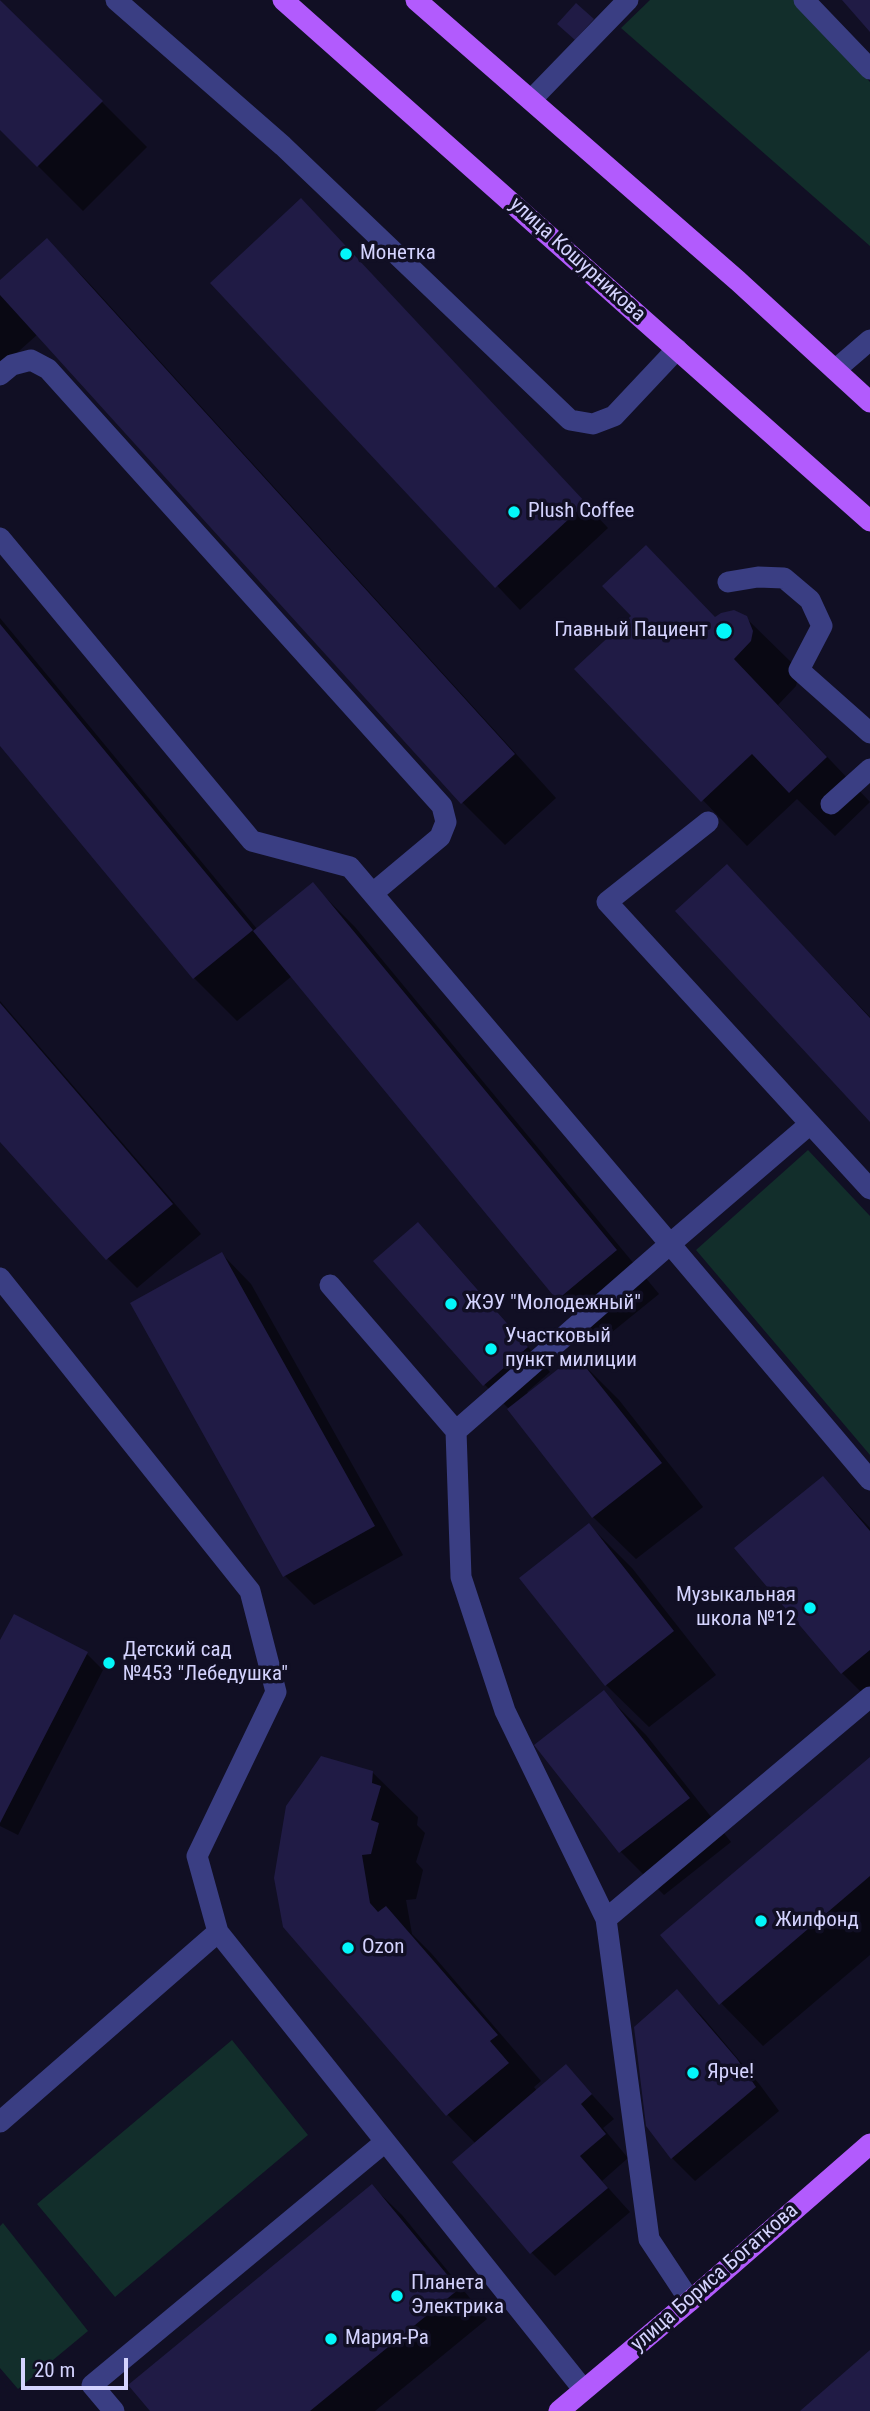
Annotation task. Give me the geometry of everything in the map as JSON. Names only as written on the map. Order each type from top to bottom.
[{"type":"main road","name":"улица Кошурникова","points":[[283,0],[870,521]]},
{"type":"main road","points":[[416,0],[738,281],[870,402]]},
{"type":"main road","name":"улица Бориса Богаткова","points":[[559,2411],[870,2144]]},
{"type":"lane","points":[[116,0],[283,146],[570,420],[593,424],[614,416],[677,349]]},
{"type":"lane","points":[[531,100],[628,0]]},
{"type":"lane","points":[[804,0],[870,69]]},
{"type":"lane","points":[[835,370],[870,340]]},
{"type":"lane","points":[[0,375],[12,365],[31,360],[48,369],[442,806],[446,822],[440,837],[373,893]]},
{"type":"lane","points":[[0,538],[252,841],[350,867],[870,1480]]},
{"type":"lane","points":[[728,582],[784,578],[810,600],[822,626],[799,670],[870,733]]},
{"type":"lane","points":[[831,804],[870,769]]},
{"type":"lane","points":[[708,822],[607,902],[870,1189]]},
{"type":"lane","points":[[456,1431],[810,1124]]},
{"type":"lane","points":[[0,1279],[250,1591],[276,1692],[197,1856],[218,1932],[583,2389]]},
{"type":"lane","points":[[330,1285],[456,1431],[461,1577],[505,1711],[606,1919],[649,2239],[690,2301]]},
{"type":"lane","points":[[606,1919],[870,1697]]},
{"type":"lane","points":[[0,2122],[218,1932]]},
{"type":"lane","points":[[114,2411],[92,2385],[385,2142]]},
{"type":"green space","points":[[650,0],[795,0],[870,82],[870,246],[621,28]]},
{"type":"green space","points":[[808,1150],[870,1216],[870,1455],[696,1250]]},
{"type":"green space","points":[[232,2040],[308,2135],[115,2297],[37,2204]]},
{"type":"green space","points":[[3,2223],[88,2331],[18,2389],[0,2368],[0,2226]]},
{"type":"building","points":[[0,0],[103,101],[37,167],[0,130]]},
{"type":"building","points":[[842,0],[870,0],[870,32]]},
{"type":"building","points":[[576,3],[594,19],[575,40],[557,24]]},
{"type":"building","points":[[301,198],[586,503],[495,588],[210,283]]},
{"type":"building","points":[[47,238],[515,754],[461,804],[0,295],[0,280]]},
{"type":"building","points":[[646,545],[715,617],[734,610],[747,616],[753,631],[751,641],[734,659],[827,757],[789,793],[752,754],[701,802],[574,669],[631,616],[602,586]]},
{"type":"building","points":[[0,624],[253,930],[193,979],[0,746]]},
{"type":"building","points":[[727,864],[870,1018],[870,1122],[675,911]]},
{"type":"building","points":[[313,882],[617,1250],[557,1300],[253,931]]},
{"type":"building","points":[[0,1003],[173,1204],[106,1260],[0,1142]]},
{"type":"building","name":"ЖЭУ \"Молодежный\"","points":[[418,1222],[528,1347],[483,1386],[373,1261]]},
{"type":"building","points":[[222,1252],[375,1526],[283,1577],[130,1303]]},
{"type":"building","points":[[576,1355],[662,1463],[592,1518],[507,1409]]},
{"type":"building","name":"Музыкальная школа №12","points":[[823,1476],[870,1531],[870,1650],[841,1674],[734,1548]]},
{"type":"building","points":[[589,1523],[674,1631],[605,1686],[519,1578]]},
{"type":"building","points":[[14,1614],[88,1652],[0,1823],[0,1640]]},
{"type":"building","points":[[604,1690],[690,1798],[619,1853],[534,1745]]},
{"type":"building","points":[[321,1756],[373,1771],[372,1783],[381,1786],[371,1820],[379,1823],[371,1854],[362,1855],[370,1903],[378,1912],[386,1906],[498,2035],[490,2041],[509,2063],[446,2116],[283,1927],[274,1878],[286,1806]]},
{"type":"building","points":[[870,1757],[870,1876],[719,2005],[660,1935]]},
{"type":"building","name":"Ярче!","points":[[677,1989],[737,2059],[756,2087],[671,2159],[646,2126],[634,2027]]},
{"type":"building","points":[[566,2064],[592,2094],[581,2104],[606,2134],[580,2156],[608,2188],[530,2254],[452,2162]]},
{"type":"building","points":[[372,2184],[459,2289],[310,2411],[150,2411],[128,2385]]},
{"type":"building","points":[[870,2350],[870,2411],[800,2411]]},
{"type":"place","name":"Монетка","points":[[346,254]]},
{"type":"place","name":"Plush Coffee","points":[[514,512]]},
{"type":"place","name":"Главный Пациент","points":[[724,631]]},
{"type":"place","name":"ЖЭУ \"Молодежный\"","points":[[451,1304]]},
{"type":"place","name":"Участковый пункт милиции","points":[[491,1349]]},
{"type":"place","name":"Музыкальная школа №12","points":[[810,1608]]},
{"type":"place","name":"Детский сад №453 \"Лебедушка\"","points":[[109,1663]]},
{"type":"place","name":"Жилфонд","points":[[761,1921]]},
{"type":"place","name":"Ozon","points":[[348,1948]]},
{"type":"place","name":"Ярче!","points":[[693,2073]]},
{"type":"place","name":"Планета Электрика","points":[[397,2296]]},
{"type":"place","name":"Мария-Ра","points":[[331,2339]]}]
